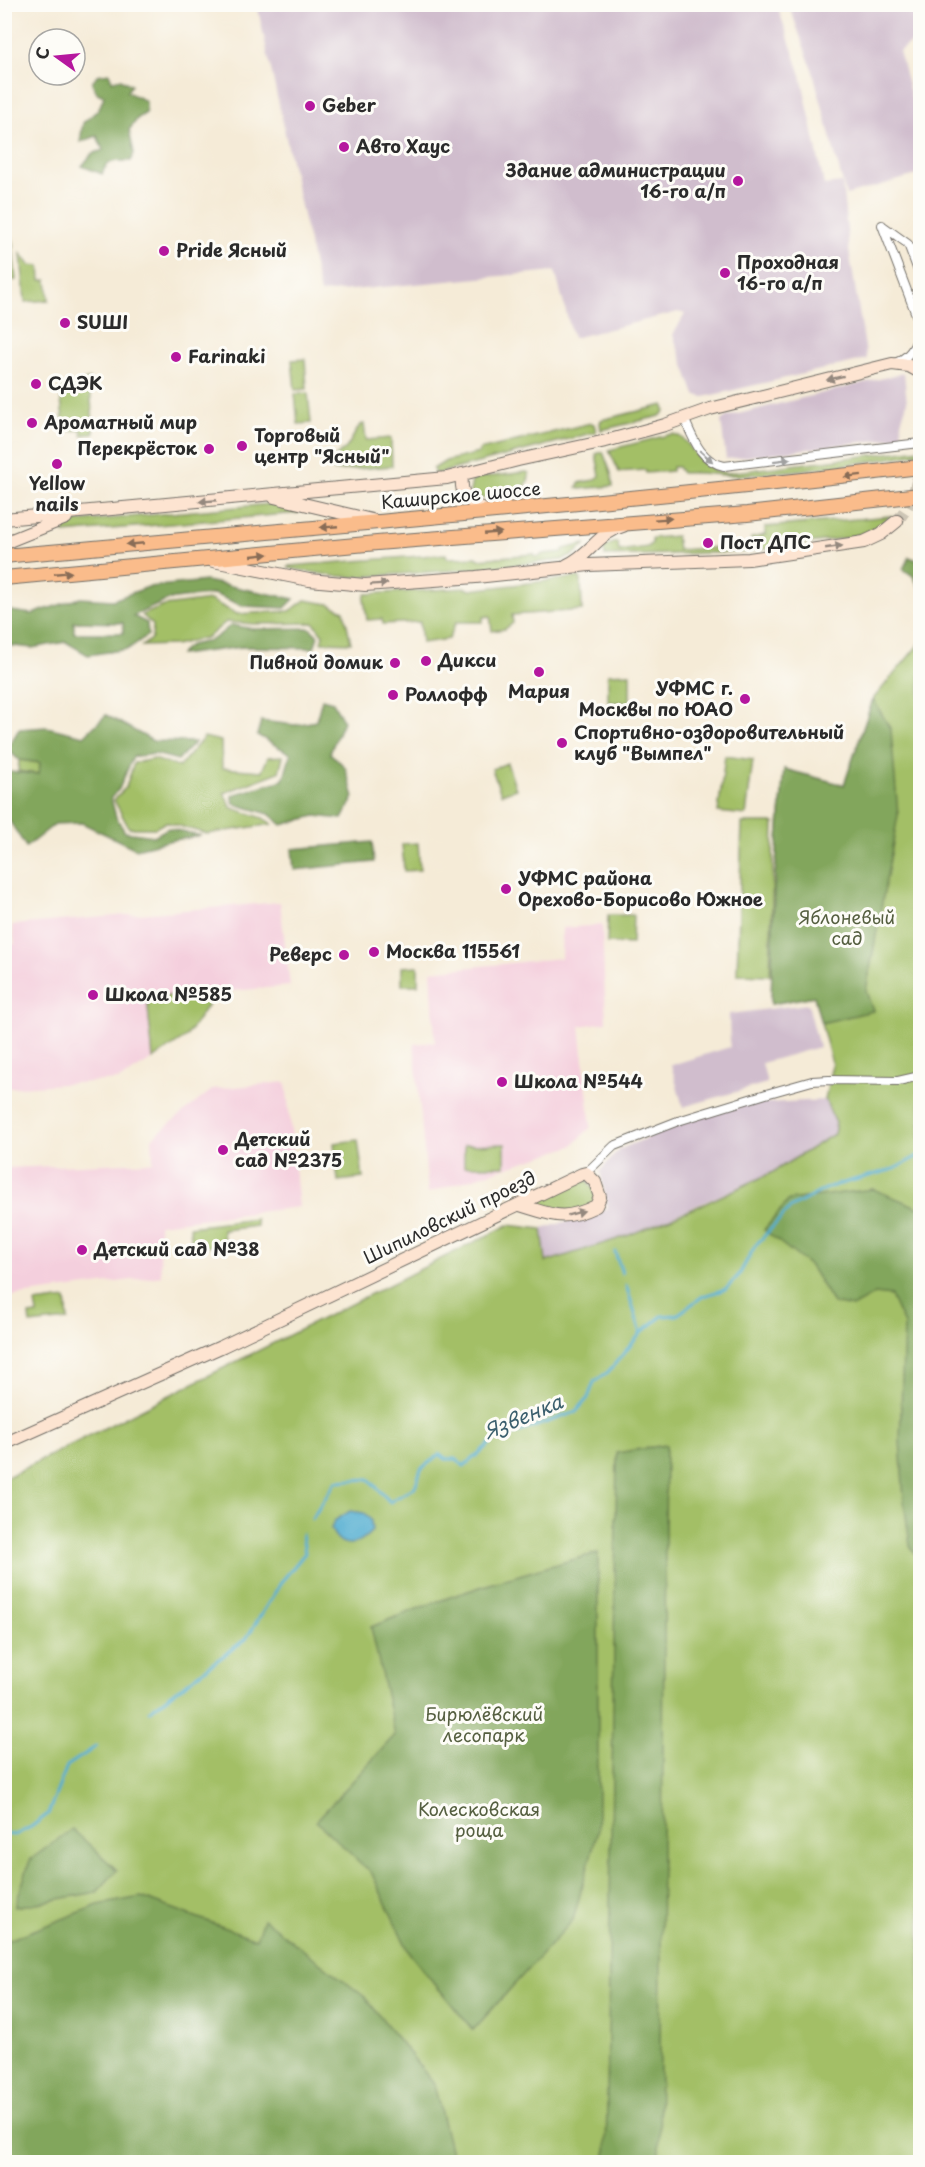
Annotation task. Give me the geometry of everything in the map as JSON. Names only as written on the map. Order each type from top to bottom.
[{"type":"main road","points":[[4,519],[437,479],[606,441],[665,426],[710,409],[892,364],[909,366],[921,372]]},
{"type":"main road","name":"Каширское шоссе","points":[[4,556],[721,490],[917,467]]},
{"type":"main road","points":[[462,474],[461,489],[464,496],[485,511]]},
{"type":"main road","points":[[266,495],[381,522]]},
{"type":"main road","points":[[4,578],[919,496]]},
{"type":"main road","points":[[4,543],[81,513]]},
{"type":"main road","points":[[557,568],[576,560],[610,530],[641,521]]},
{"type":"main road","points":[[202,560],[309,580],[364,585],[476,577],[557,568],[734,560],[852,545],[873,539],[897,521]]},
{"type":"main road","points":[[520,1205],[562,1216],[579,1214],[596,1206],[600,1197],[595,1182],[586,1173]]},
{"type":"main road","name":"Шипиловский проезд","points":[[4,1444],[223,1346],[586,1173]]},
{"type":"street","points":[[892,364],[906,358],[913,349],[920,323],[882,225],[903,239],[910,249],[921,276]]},
{"type":"street","points":[[684,418],[694,441],[705,457],[716,464],[727,466],[921,443]]},
{"type":"street","name":"Шипиловский проезд","points":[[586,1173],[614,1146],[678,1121],[765,1094],[812,1081],[898,1081],[921,1076]]},
{"type":"shaded area","points":[[257,5],[777,5],[801,75],[824,185],[842,183],[849,250],[867,359],[704,397],[695,395],[673,335],[685,314],[678,312],[573,338],[555,271],[320,293]]},
{"type":"shaded area","points":[[789,5],[920,5],[920,36],[899,51],[920,129],[920,174],[846,195],[813,72]]},
{"type":"shaded area","points":[[904,373],[907,403],[901,422],[902,437],[726,459],[721,421],[726,417]]},
{"type":"shaded area","name":"Школа №585","points":[[280,902],[290,986],[147,998],[153,1059],[119,1080],[5,1088],[5,945],[15,944],[12,925]]},
{"type":"shaded area","name":"Школа №544","points":[[602,925],[606,1022],[580,1026],[591,1127],[572,1146],[428,1193],[414,1044],[435,1042],[431,971],[561,958],[562,928]]},
{"type":"shaded area","points":[[808,1004],[819,1047],[762,1063],[767,1083],[683,1107],[671,1065],[730,1047],[729,1014]]},
{"type":"shaded area","points":[[286,1082],[299,1207],[159,1224],[161,1276],[5,1297],[5,1168],[153,1162],[152,1138],[213,1089]]},
{"type":"shaded area","points":[[825,1100],[836,1123],[834,1134],[773,1172],[627,1236],[546,1262],[542,1229],[608,1208],[600,1171],[620,1149],[693,1119],[747,1104]]},
{"type":"green space","points":[[109,73],[112,81],[121,79],[131,85],[127,92],[146,101],[146,113],[138,118],[129,130],[134,153],[131,161],[110,163],[102,174],[82,166],[92,154],[103,150],[97,136],[80,142],[83,123],[99,109],[104,96],[97,93],[92,83],[97,75]]},
{"type":"green space","points":[[5,238],[12,238],[16,280],[5,281]]},
{"type":"green space","points":[[21,254],[30,265],[40,266],[41,280],[47,280],[49,300],[25,302]]},
{"type":"green space","points":[[305,359],[307,389],[295,390],[292,360]]},
{"type":"green space","points":[[89,379],[94,433],[82,435],[82,430],[64,431],[60,388]]},
{"type":"green space","points":[[308,393],[311,423],[298,424],[295,394]]},
{"type":"green space","points":[[664,405],[665,411],[660,416],[601,430],[601,420]]},
{"type":"green space","points":[[364,424],[366,440],[391,438],[392,466],[334,471],[334,458],[347,447],[360,425]]},
{"type":"green space","points":[[594,424],[596,432],[435,474],[433,469],[446,461],[479,453],[479,450]]},
{"type":"green space","points":[[672,434],[684,440],[707,465],[727,473],[920,449],[920,453],[831,467],[741,475],[682,473],[678,467],[672,467],[672,471],[619,472],[609,450]]},
{"type":"green space","points":[[603,452],[613,486],[579,489],[577,487],[579,483],[594,480],[600,476],[596,454]]},
{"type":"green space","points":[[529,473],[528,482],[524,488],[512,495],[479,498],[473,496],[470,491],[472,481],[477,478]]},
{"type":"green space","points":[[281,503],[298,506],[298,513],[64,533],[63,523]]},
{"type":"green space","points":[[891,516],[872,530],[852,537],[745,552],[605,556],[604,547],[615,542],[618,544],[619,551],[648,547],[652,543],[652,538],[676,536],[678,550],[751,545],[751,538],[765,535],[765,527]]},
{"type":"green space","points":[[586,544],[572,556],[561,560],[475,569],[355,577],[334,576],[288,568],[289,566],[446,554],[447,558],[477,557],[478,559],[534,554],[535,557],[563,552],[563,549]]},
{"type":"green space","points":[[909,557],[920,561],[920,588],[913,576],[903,569]]},
{"type":"green space","points":[[579,577],[582,610],[512,615],[513,623],[505,629],[492,631],[490,616],[483,617],[483,622],[456,622],[449,639],[422,643],[420,622],[383,624],[382,619],[367,620],[364,598],[366,594],[466,588],[470,590]]},
{"type":"green space","points":[[206,581],[294,599],[285,608],[243,606],[214,594],[168,600],[133,616],[147,623],[148,635],[128,649],[88,655],[66,642],[32,648],[5,645],[5,610],[32,614],[80,598],[113,600],[148,587]],"holes":[[[74,622],[123,623],[123,633],[74,633]]]},
{"type":"green space","points":[[210,600],[237,614],[290,611],[305,600],[329,604],[344,611],[351,643],[321,642],[323,635],[314,623],[226,622],[208,637],[175,645],[142,646],[152,638],[153,625],[142,615],[164,606]]},
{"type":"green space","points":[[231,625],[254,629],[310,628],[318,636],[314,648],[242,647],[180,655],[186,647],[214,639]]},
{"type":"green space","name":"Бирюлёвский лесопарк","points":[[920,643],[920,2162],[5,2162],[5,1478],[508,1225],[542,1229],[546,1262],[627,1236],[706,1203],[773,1172],[834,1134],[836,1123],[825,1100],[832,1064],[814,996],[771,1004],[774,888],[784,769],[844,785],[873,699]]},
{"type":"green space","points":[[630,673],[630,702],[608,702],[608,674]]},
{"type":"green space","points":[[322,699],[333,702],[343,721],[330,753],[345,767],[354,797],[342,819],[315,816],[282,825],[269,814],[234,804],[232,795],[283,780],[291,754],[257,735],[261,721],[295,725],[316,721]]},
{"type":"green space","name":"Яблоневый сад","points":[[873,699],[891,730],[898,815],[866,991],[873,1011],[821,1023],[814,996],[771,1004],[774,888],[784,769],[844,785]]},
{"type":"green space","points":[[106,715],[153,741],[195,742],[178,760],[155,754],[133,757],[119,789],[111,798],[116,817],[125,832],[154,836],[168,828],[201,836],[136,849],[82,823],[55,824],[26,847],[5,814],[5,787],[8,786],[8,772],[39,774],[40,763],[19,760],[7,749],[19,729],[47,727],[84,736]]},
{"type":"green space","points":[[204,737],[221,741],[222,768],[262,771],[268,757],[283,756],[279,772],[224,793],[232,808],[263,818],[272,824],[207,834],[166,822],[155,828],[129,828],[114,800],[126,787],[134,763],[154,759],[179,767]]},
{"type":"green space","points":[[725,756],[753,760],[746,815],[718,812]]},
{"type":"green space","points":[[19,760],[40,763],[39,774],[18,771]]},
{"type":"green space","points":[[507,763],[516,789],[501,794],[492,769]]},
{"type":"green space","points":[[742,823],[774,823],[770,975],[737,974]]},
{"type":"green space","points":[[372,842],[374,862],[294,870],[292,849]]},
{"type":"green space","points":[[418,843],[420,870],[404,871],[402,844]]},
{"type":"green space","points":[[608,915],[633,915],[632,944],[607,943]]},
{"type":"green space","points":[[418,966],[418,985],[402,985],[402,967]]},
{"type":"green space","points":[[216,992],[186,1037],[153,1059],[147,998]]},
{"type":"green space","points":[[358,1140],[363,1178],[338,1181],[334,1143]]},
{"type":"green space","points":[[505,1144],[505,1166],[464,1166],[464,1145]]},
{"type":"green space","points":[[582,1174],[600,1197],[579,1214],[520,1205]]},
{"type":"green space","points":[[873,1189],[920,1208],[920,1562],[910,1545],[904,1501],[900,1440],[904,1325],[891,1296],[875,1294],[852,1307],[833,1303],[810,1266],[764,1230],[789,1200]]},
{"type":"green space","points":[[256,1219],[257,1226],[223,1230],[224,1245],[192,1248],[190,1227]]},
{"type":"green space","points":[[66,1299],[68,1320],[30,1324],[29,1315],[37,1314],[35,1303]]},
{"type":"green space","points":[[666,1445],[659,2162],[606,2162],[617,1453]]},
{"type":"green space","name":"Колесковская роща","points":[[598,1553],[598,1830],[573,1920],[473,2030],[410,1954],[372,1874],[316,1821],[395,1735],[371,1627],[483,1586]]},
{"type":"green space","points":[[72,1829],[117,1870],[97,1892],[15,1907],[30,1860]]},
{"type":"green space","points":[[141,1897],[256,1939],[263,1919],[365,1997],[434,2084],[453,2162],[5,2162],[6,1941],[98,1905]]},
{"type":"water","points":[[350,1511],[364,1513],[371,1520],[372,1531],[356,1543],[350,1544],[340,1541],[331,1529],[334,1521]]},
{"type":"waterway","name":"Язвенка","points":[[312,1519],[336,1481],[369,1479],[390,1502],[415,1487],[421,1469],[440,1454],[446,1459],[456,1459],[464,1466],[493,1441],[576,1412],[588,1398],[594,1382],[608,1372],[641,1333],[662,1316],[677,1315],[703,1296],[726,1289],[739,1275],[755,1246],[790,1208],[829,1187],[894,1169],[920,1155]]},
{"type":"waterway","points":[[615,1252],[622,1273]]},
{"type":"waterway","points":[[626,1285],[641,1333]]},
{"type":"waterway","name":"Язвенка","points":[[149,1711],[246,1639],[282,1581],[305,1553],[302,1534]]},
{"type":"waterway","name":"Язвенка","points":[[4,1834],[15,1835],[31,1827],[48,1814],[67,1766],[97,1746]]},
{"type":"tunnel","points":[[897,521],[912,496],[920,468]]},
{"type":"place","name":"Geber","points":[[310,106]]},
{"type":"place","name":"Авто Хаус","points":[[344,147]]},
{"type":"place","name":"Здание администрации 16-го а/п","points":[[738,181]]},
{"type":"place","name":"Pride Ясный","points":[[164,251]]},
{"type":"place","name":"Проходная 16-го а/п","points":[[725,273]]},
{"type":"place","name":"SUШI","points":[[65,323]]},
{"type":"place","name":"Farinaki","points":[[176,357]]},
{"type":"place","name":"СДЭК","points":[[36,384]]},
{"type":"place","name":"Ароматный мир","points":[[32,423]]},
{"type":"place","name":"Торговый центр \"Ясный\"","points":[[242,446]]},
{"type":"place","name":"Перекрёсток","points":[[209,449]]},
{"type":"place","name":"Yellow nails","points":[[57,464]]},
{"type":"place","name":"Пост ДПС","points":[[708,543]]},
{"type":"place","name":"Дикси","points":[[426,661]]},
{"type":"place","name":"Пивной домик","points":[[395,663]]},
{"type":"place","name":"Мария","points":[[539,672]]},
{"type":"place","name":"Роллофф","points":[[393,695]]},
{"type":"place","name":"УФМС г. Москвы по ЮАО","points":[[745,699]]},
{"type":"place","name":"Спортивно-оздоровительный клуб \"Вымпел\"","points":[[562,743]]},
{"type":"place","name":"УФМС района Орехово-Борисово Южное","points":[[506,889]]},
{"type":"place","name":"Москва 115561","points":[[374,952]]},
{"type":"place","name":"Реверс","points":[[344,955]]},
{"type":"place","name":"Школа №585","points":[[93,995]]},
{"type":"place","name":"Школа №544","points":[[502,1082]]},
{"type":"place","name":"Детский сад №2375","points":[[223,1150]]},
{"type":"place","name":"Детский сад №38","points":[[82,1250]]}]
